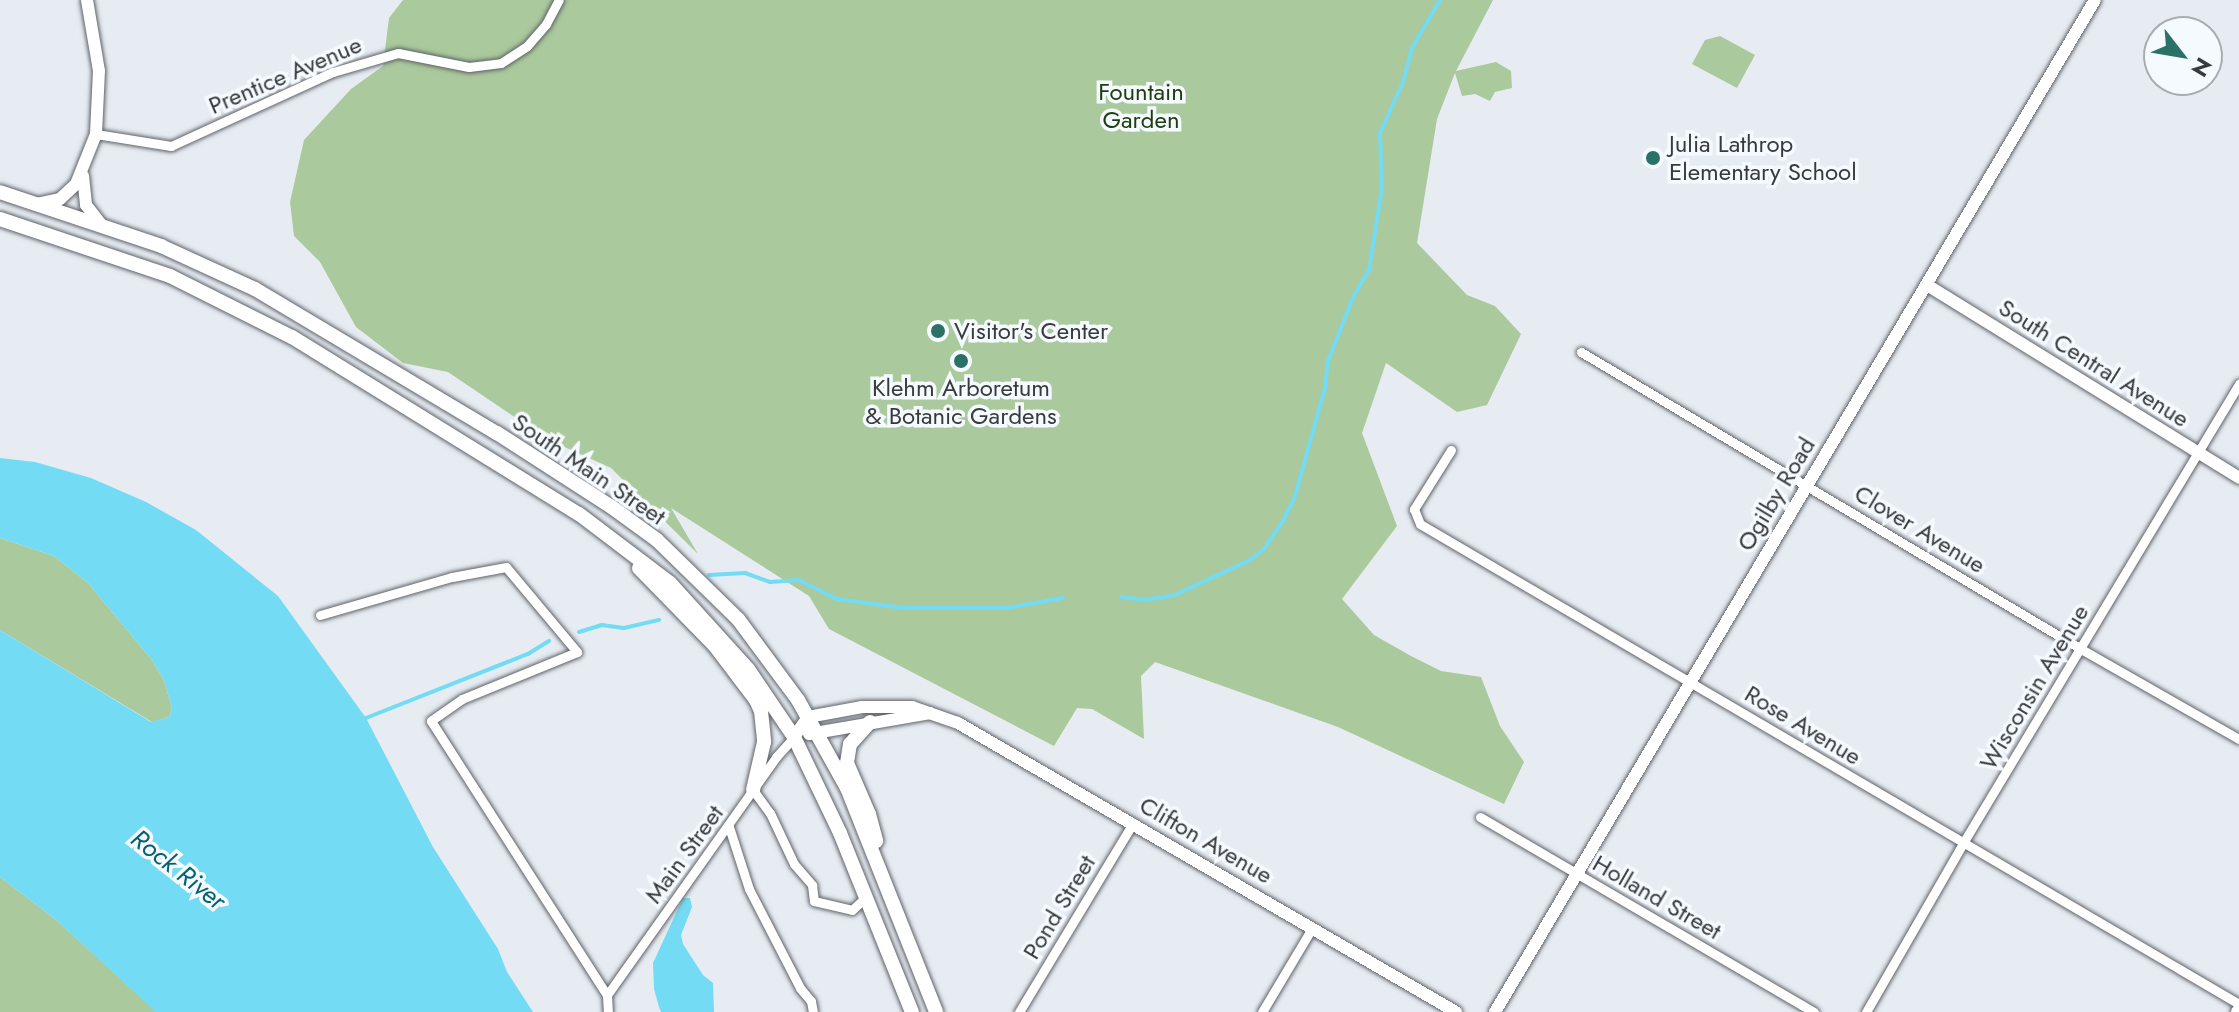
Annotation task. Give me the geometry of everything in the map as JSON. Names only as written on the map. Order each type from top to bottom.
[{"type":"main road","name":"South Main Street","points":[[0,192],[161,246],[255,289],[312,320],[613,508],[708,586],[782,675],[847,788],[936,1012]]},
{"type":"main road","name":"South Main Street","points":[[0,219],[127,259],[215,296],[292,337],[494,459],[609,535],[670,583],[748,669],[794,737],[840,833],[912,1012]]},
{"type":"main road","points":[[609,535],[715,646],[756,700],[761,711],[764,742],[753,790]]},
{"type":"main road","points":[[870,722],[850,744],[847,763],[876,836],[875,857]]},
{"type":"street","name":"Prentice Avenue","points":[[96,134],[171,146],[333,72],[398,53],[469,67],[501,63],[527,46],[546,24],[559,0]]},
{"type":"street","name":"Ogilby Road","points":[[1495,1012],[2095,0]]},
{"type":"street","points":[[36,204],[60,199],[83,172],[96,134],[99,71],[89,2]]},
{"type":"street","points":[[83,172],[86,205],[101,224]]},
{"type":"street","name":"South Central Avenue","points":[[1927,285],[2239,478]]},
{"type":"street","name":"Clover Avenue","points":[[1581,352],[2081,649],[2239,739]]},
{"type":"street","name":"Wisconsin Avenue","points":[[1866,1012],[1963,843],[2239,384]]},
{"type":"street","name":"Rose Avenue","points":[[1451,450],[1414,509],[1420,524],[2239,1004]]},
{"type":"street","points":[[320,615],[452,577],[506,567],[577,652],[462,699],[431,721],[607,995],[608,1012]]},
{"type":"street","name":"Clifton Avenue","points":[[808,717],[832,711],[898,705],[930,713],[981,734],[1456,1012]]},
{"type":"street","points":[[794,737],[870,722],[911,719],[930,713]]},
{"type":"street","points":[[794,737],[808,717]]},
{"type":"street","name":"Main Street","points":[[607,995],[794,737]]},
{"type":"street","points":[[753,790],[770,813],[794,864],[812,885],[814,901],[833,903],[852,910],[866,897]]},
{"type":"street","name":"Holland Street","points":[[1480,817],[1814,1012]]},
{"type":"street","name":"Pond Street","points":[[1019,1012],[1133,823]]},
{"type":"street","points":[[729,827],[749,889],[800,988],[811,1001],[813,1012]]},
{"type":"street","points":[[1262,1012],[1312,928]]},
{"type":"green space","name":"Fountain Garden","points":[[403,0],[1493,0],[1456,71],[1496,62],[1511,71],[1512,88],[1495,92],[1490,101],[1475,94],[1462,96],[1455,73],[1437,119],[1417,243],[1467,295],[1495,306],[1521,334],[1487,405],[1457,412],[1386,363],[1362,433],[1397,526],[1342,599],[1374,635],[1411,656],[1441,671],[1481,677],[1500,726],[1524,762],[1504,804],[1338,727],[1155,662],[1141,676],[1144,739],[1092,709],[1077,708],[1054,746],[829,629],[809,596],[671,508],[698,554],[611,468],[547,439],[448,372],[403,363],[356,327],[320,262],[294,236],[290,202],[304,140],[351,89],[383,66],[389,18]]},
{"type":"green space","points":[[1720,36],[1755,55],[1737,88],[1692,64],[1705,40]]},
{"type":"green space","points":[[0,538],[54,556],[88,583],[152,660],[164,680],[172,709],[169,717],[152,722],[0,630]]},
{"type":"green space","points":[[0,877],[55,919],[157,1012],[0,1012]]},
{"type":"water","name":"Rock River","points":[[0,458],[35,462],[91,478],[146,502],[196,530],[278,596],[366,718],[433,847],[498,949],[507,972],[533,1012],[156,1012],[55,919],[0,877],[0,630],[151,722],[169,717],[172,709],[164,680],[152,660],[88,583],[54,556],[0,538]]},
{"type":"water","points":[[683,898],[690,898],[692,907],[681,935],[683,944],[703,975],[713,983],[714,1012],[661,1012],[654,989],[653,963]]},
{"type":"waterway","points":[[1121,597],[1144,600],[1175,595],[1250,560],[1264,549],[1283,521],[1295,496],[1325,388],[1328,361],[1354,295],[1369,270],[1382,188],[1380,133],[1403,82],[1412,48],[1440,0]]},
{"type":"waterway","points":[[709,575],[745,573],[770,582],[799,580],[837,599],[903,608],[1007,608],[1063,598]]},
{"type":"waterway","points":[[579,632],[602,625],[624,628],[659,620]]},
{"type":"waterway","points":[[366,718],[528,654],[549,641]]},
{"type":"place","name":"Julia Lathrop Elementary School","points":[[1653,158]]},
{"type":"place","name":"Visitor's Center","points":[[938,331]]},
{"type":"place","name":"Klehm Arboretum & Botanic Gardens","points":[[961,361]]}]
